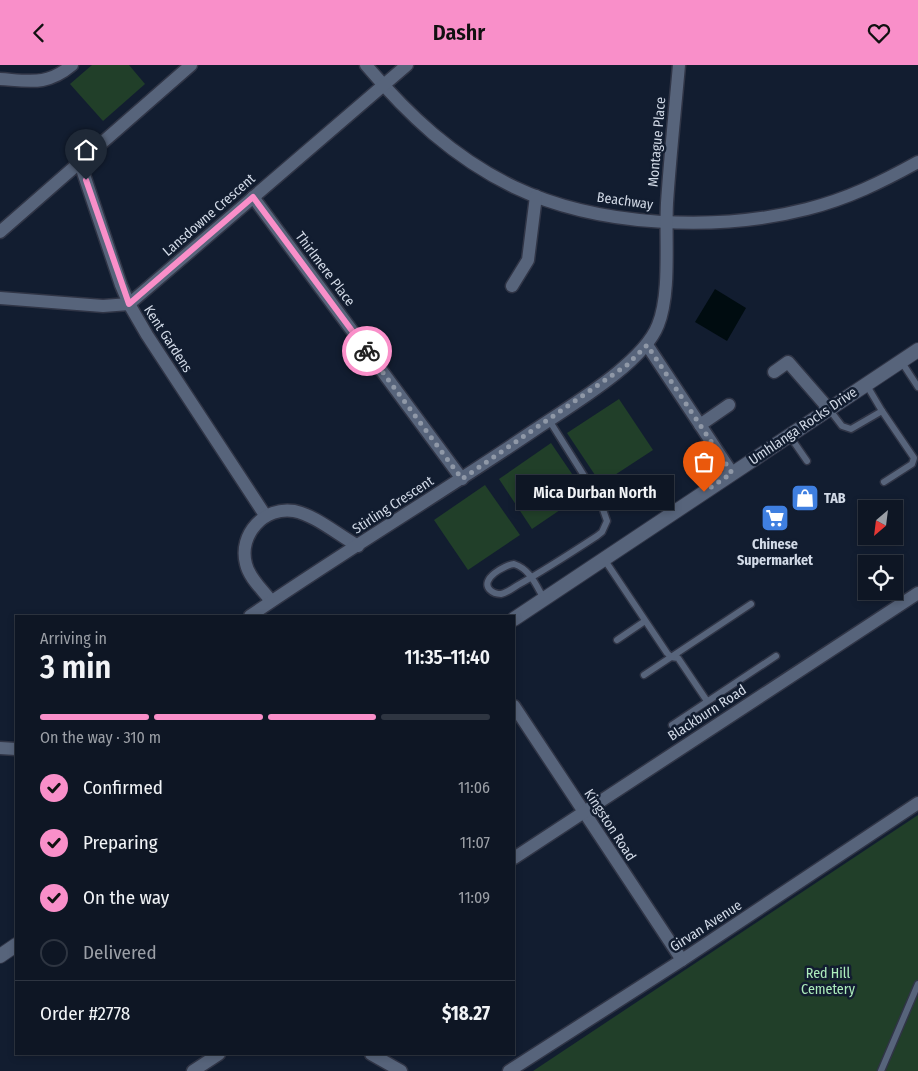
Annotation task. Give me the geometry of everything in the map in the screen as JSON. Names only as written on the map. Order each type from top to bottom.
[{"type":"main road","name":"Umhlanga Rocks Drive","points":[[515,618],[918,350]]},
{"type":"main road","points":[[0,956],[15,946]]},
{"type":"street","points":[[0,79],[37,81],[50,79],[72,65]]},
{"type":"street","points":[[0,232],[192,65]]},
{"type":"street","name":"Beachway","points":[[366,65],[419,123],[459,154],[506,183],[536,196],[570,207],[598,213],[635,219],[666,221],[753,219],[806,209],[846,197],[877,185],[918,162]]},
{"type":"street","name":"Lansdowne Crescent","points":[[129,304],[407,65]]},
{"type":"street","name":"Montague Place","points":[[666,221],[679,65]]},
{"type":"street","name":"Kent Gardens","points":[[80,163],[129,304],[147,335],[265,515]]},
{"type":"street","points":[[512,286],[528,260],[536,196]]},
{"type":"street","name":"Thirlmere Place","points":[[253,197],[462,479]]},
{"type":"street","name":"Stirling Crescent","points":[[251,615],[462,479],[627,365],[647,345],[658,325],[665,287],[666,221]]},
{"type":"street","points":[[0,298],[104,306],[129,304]]},
{"type":"street","points":[[647,345],[732,473]]},
{"type":"street","points":[[774,372],[788,363],[828,409]]},
{"type":"street","points":[[700,425],[729,405]]},
{"type":"street","points":[[272,601],[252,577],[246,564],[245,547],[248,535],[265,515],[280,510],[295,511],[308,516],[358,546]]},
{"type":"street","name":"Blackburn Road","points":[[515,857],[918,593]]},
{"type":"street","name":"Kingston Road","points":[[515,708],[682,960]]},
{"type":"street","points":[[0,748],[15,749]]},
{"type":"street","name":"Girvan Avenue","points":[[509,1071],[682,960],[918,803]]},
{"type":"street","points":[[193,1071],[217,1055]]},
{"type":"street","points":[[373,1055],[401,1071]]},
{"type":"lane","points":[[900,361],[918,387]]},
{"type":"lane","points":[[866,384],[914,458],[912,465],[884,482]]},
{"type":"lane","points":[[828,409],[842,426],[851,429],[882,411]]},
{"type":"lane","points":[[544,599],[532,577],[519,565],[509,564],[490,577],[488,585],[491,591],[499,594],[506,592],[532,577],[597,536],[602,531],[606,521],[600,501],[549,420]]},
{"type":"lane","points":[[789,435],[807,461]]},
{"type":"lane","points":[[604,559],[667,653],[671,657],[678,658],[707,701]]},
{"type":"lane","points":[[644,675],[751,604]]},
{"type":"lane","points":[[617,640],[645,621]]},
{"type":"lane","points":[[672,725],[776,656]]},
{"type":"lane","points":[[881,1071],[918,984]]},
{"type":"green space","points":[[92,65],[129,65],[145,84],[103,121],[70,84]]},
{"type":"green space","points":[[619,399],[653,450],[601,484],[567,433]]},
{"type":"green space","points":[[551,443],[585,493],[532,529],[499,479]]},
{"type":"green space","points":[[485,485],[520,535],[468,570],[434,520]]},
{"type":"green space","name":"Red Hill Cemetery","points":[[918,815],[918,1071],[533,1071]]},
{"type":"shaded area","points":[[715,289],[746,308],[727,341],[695,322]]},
{"type":"way so far","points":[[367,351],[462,479],[594,389],[627,365],[647,345],[732,473],[704,492]]},
{"type":"place","name":"Mica Durban North","points":[[704,492]]},
{"type":"place","name":"TAB","points":[[805,498]]},
{"type":"place","name":"Chinese Supermarket","points":[[775,518]]},
{"type":"route","points":[[86,180],[129,304],[253,197],[367,351]]}]
